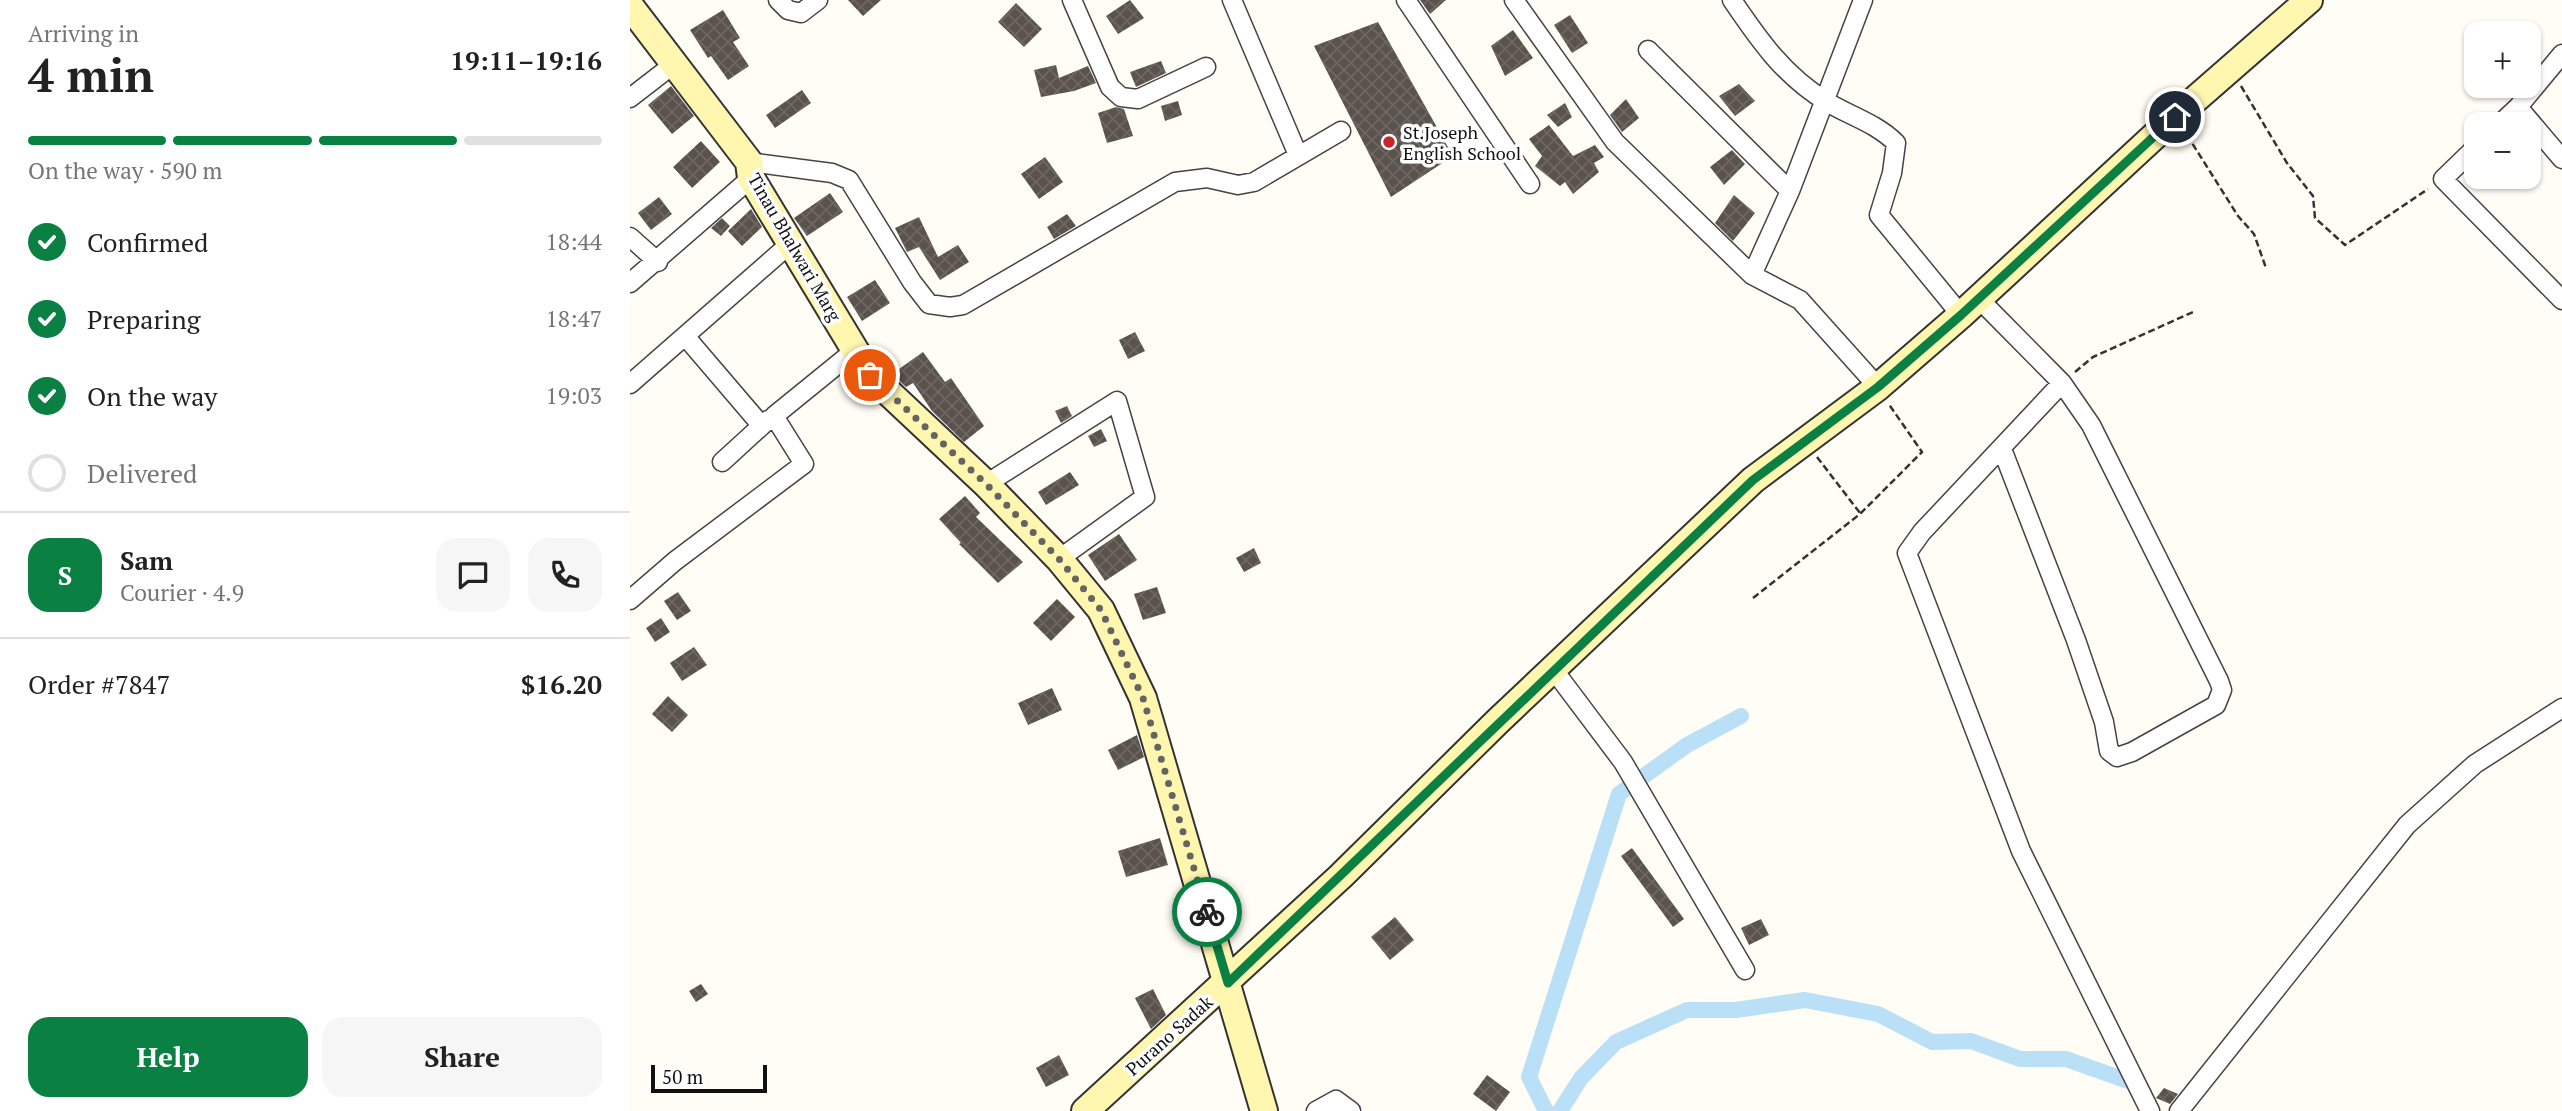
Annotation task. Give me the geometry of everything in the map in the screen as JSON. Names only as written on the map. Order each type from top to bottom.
[{"type":"main road","name":"Purano Sadak","points":[[1085,1111],[1228,983],[1753,480],[1878,387],[1970,307],[2175,117],[2309,0]]},
{"type":"main road","name":"Tinau Bhalwari Marg","points":[[630,6],[750,170],[870,375],[986,484],[1059,559],[1101,610],[1143,698],[1264,1111]]},
{"type":"street","points":[[778,0],[788,10],[801,13],[818,0]]},
{"type":"street","points":[[1072,0],[1110,87],[1121,97],[1138,99],[1206,67]]},
{"type":"street","points":[[1232,0],[1298,155]]},
{"type":"street","points":[[1406,0],[1530,184]]},
{"type":"street","points":[[1514,0],[1615,142],[1752,275],[1800,300],[1878,387]]},
{"type":"street","points":[[1732,0],[1769,54],[1826,101],[1874,126],[1896,143],[1892,173],[1879,215],[1970,307],[2062,383],[2108,455],[2220,681],[2222,690],[2216,705],[2132,752],[2117,757],[2109,751],[2104,722],[2076,640],[2002,449]]},
{"type":"street","points":[[1752,275],[1790,191],[1863,0]]},
{"type":"street","points":[[1648,50],[1790,191]]},
{"type":"street","points":[[2513,112],[2562,54]]},
{"type":"street","points":[[630,98],[674,64]]},
{"type":"street","points":[[2518,107],[2562,159]]},
{"type":"street","points":[[630,283],[657,262],[750,170],[832,173],[849,180],[929,304],[950,307],[963,305],[1175,182],[1207,178],[1238,185],[1254,182],[1341,131]]},
{"type":"street","points":[[2464,159],[2443,179],[2562,300]]},
{"type":"street","points":[[630,237],[657,262]]},
{"type":"street","points":[[630,384],[791,243]]},
{"type":"street","points":[[630,600],[675,561],[804,464],[768,421],[685,337]]},
{"type":"street","points":[[722,462],[854,351]]},
{"type":"street","points":[[2062,383],[1922,532],[1907,553],[2021,851],[2150,1111]]},
{"type":"street","points":[[986,484],[1117,401],[1145,497],[1059,559]]},
{"type":"street","points":[[1553,669],[1623,762],[1745,970]]},
{"type":"street","points":[[2179,1111],[2407,824],[2475,764],[2562,708]]},
{"type":"street","points":[[1316,1111],[1336,1100],[1351,1111]]},
{"type":"path","points":[[2230,69],[2287,163],[2313,197],[2315,218],[2345,245],[2443,179]]},
{"type":"path","points":[[2175,117],[2238,216],[2254,234],[2266,268]]},
{"type":"path","points":[[2062,383],[2093,358],[2193,312]]},
{"type":"path","points":[[1753,598],[1860,514],[1922,452],[1878,387]]},
{"type":"path","points":[[1806,443],[1860,514]]},
{"type":"building","points":[[848,0],[881,0],[863,16]]},
{"type":"building","points":[[1130,0],[1144,18],[1118,34],[1106,16]]},
{"type":"building","points":[[1420,0],[1446,0],[1430,14]]},
{"type":"building","points":[[1016,3],[1042,29],[1024,47],[998,22]]},
{"type":"building","points":[[723,10],[740,38],[733,42],[749,66],[728,80],[711,56],[708,58],[690,30]]},
{"type":"building","points":[[1570,15],[1588,43],[1572,53],[1554,25]]},
{"type":"building","points":[[1378,22],[1453,156],[1391,197],[1314,46]]},
{"type":"building","points":[[1513,30],[1533,58],[1505,76],[1491,46]]},
{"type":"building","points":[[1161,61],[1166,73],[1136,87],[1130,72]]},
{"type":"building","points":[[1056,65],[1059,78],[1088,66],[1096,83],[1074,91],[1041,97],[1034,70]]},
{"type":"building","points":[[1739,84],[1755,101],[1735,116],[1719,96]]},
{"type":"building","points":[[671,86],[694,116],[672,134],[648,105]]},
{"type":"building","points":[[802,90],[811,103],[775,128],[766,115]]},
{"type":"building","points":[[1626,99],[1639,118],[1622,132],[1610,115]]},
{"type":"building","points":[[1178,101],[1182,115],[1165,121],[1161,106]]},
{"type":"building","points":[[1565,103],[1572,117],[1558,127],[1547,115]]},
{"type":"building","points":[[1116,107],[1124,109],[1133,136],[1107,143],[1098,113]]},
{"type":"building","points":[[1549,125],[1573,156],[1595,145],[1604,157],[1594,163],[1599,172],[1573,194],[1565,182],[1560,186],[1535,166],[1542,156],[1529,139]]},
{"type":"building","points":[[701,141],[720,162],[692,188],[673,167]]},
{"type":"building","points":[[1732,150],[1745,164],[1724,185],[1710,167]]},
{"type":"building","points":[[1045,157],[1063,182],[1039,199],[1021,174]]},
{"type":"building","points":[[830,193],[843,212],[807,236],[794,218]]},
{"type":"building","points":[[1734,195],[1755,213],[1733,241],[1715,223]]},
{"type":"building","points":[[659,197],[672,214],[651,230],[638,213]]},
{"type":"building","points":[[751,209],[762,227],[742,246],[728,231]]},
{"type":"building","points":[[1067,214],[1076,226],[1054,239],[1047,227]]},
{"type":"building","points":[[919,217],[938,257],[958,245],[969,262],[940,280],[919,247],[907,252],[895,228]]},
{"type":"building","points":[[722,218],[730,226],[721,236],[711,228]]},
{"type":"building","points":[[875,280],[890,303],[862,321],[847,297]]},
{"type":"building","points":[[1135,332],[1145,351],[1128,359],[1119,340]]},
{"type":"building","points":[[923,352],[945,382],[951,378],[984,426],[964,442],[932,411],[913,383],[906,387],[892,374]]},
{"type":"building","points":[[1067,406],[1072,416],[1061,423],[1055,411]]},
{"type":"building","points":[[1101,429],[1107,441],[1094,447],[1088,436]]},
{"type":"building","points":[[1070,472],[1079,485],[1046,505],[1038,492]]},
{"type":"building","points":[[965,496],[980,513],[976,517],[1023,562],[998,583],[959,544],[961,543],[939,519]]},
{"type":"building","points":[[1119,534],[1137,560],[1105,581],[1088,555]]},
{"type":"building","points":[[1254,548],[1261,563],[1244,572],[1236,558]]},
{"type":"building","points":[[1157,587],[1166,613],[1143,620],[1134,594]]},
{"type":"building","points":[[678,592],[691,611],[677,620],[664,601]]},
{"type":"building","points":[[1057,599],[1075,617],[1051,641],[1033,623]]},
{"type":"building","points":[[661,618],[670,632],[655,642],[646,628]]},
{"type":"building","points":[[694,647],[707,665],[682,681],[670,663]]},
{"type":"building","points":[[1052,688],[1062,710],[1028,725],[1018,703]]},
{"type":"building","points":[[668,696],[688,715],[672,732],[652,714]]},
{"type":"building","points":[[1137,735],[1144,757],[1118,770],[1108,750]]},
{"type":"building","points":[[1160,838],[1168,865],[1126,877],[1118,851]]},
{"type":"building","points":[[1632,848],[1684,919],[1673,927],[1621,856]]},
{"type":"building","points":[[1395,917],[1414,940],[1390,960],[1371,937]]},
{"type":"building","points":[[1761,919],[1769,935],[1749,945],[1741,928]]},
{"type":"building","points":[[701,984],[708,994],[696,1002],[689,991]]},
{"type":"building","points":[[1153,989],[1166,1015],[1151,1029],[1135,998]]},
{"type":"building","points":[[1059,1055],[1069,1075],[1046,1087],[1036,1068]]},
{"type":"building","points":[[1487,1075],[1510,1092],[1496,1111],[1473,1094]]},
{"type":"building","points":[[2164,1088],[2178,1094],[2170,1104],[2156,1098]]},
{"type":"waterway","points":[[1546,1111],[1529,1077],[1619,794],[1687,745],[1741,716]]},
{"type":"waterway","points":[[1560,1111],[1581,1078],[1616,1042],[1687,1010],[1736,1010],[1805,1000],[1878,1014],[1932,1042],[1971,1041],[2020,1059],[2066,1059],[2128,1081]]},
{"type":"way so far","points":[[870,375],[986,484],[1059,559],[1101,610],[1143,698],[1207,912]]},
{"type":"place","name":"St.Joseph English School","points":[[1389,142]]},
{"type":"route","points":[[1207,912],[1228,983],[1498,721],[1753,480],[1878,387],[1961,315],[2175,117]]}]
